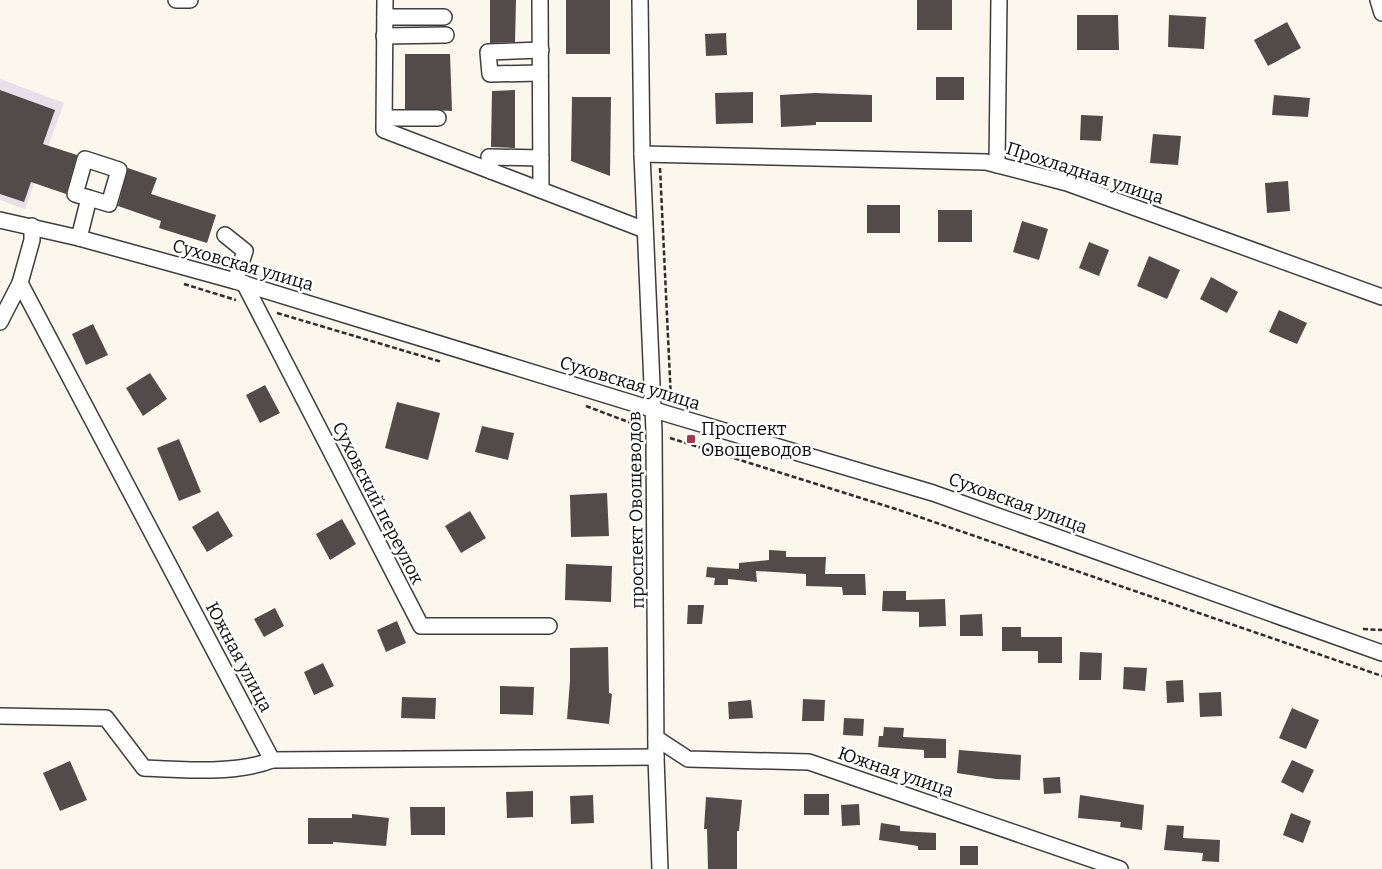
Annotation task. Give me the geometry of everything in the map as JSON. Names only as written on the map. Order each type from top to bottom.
[{"type":"street","points":[[176,0],[190,0]]},
{"type":"street","points":[[384,0],[384,130],[645,230]]},
{"type":"street","points":[[540,0],[540,190]]},
{"type":"street","name":"проспект Овощеводов","points":[[640,0],[642,154],[654,410],[656,757],[660,869]]},
{"type":"street","points":[[997,165],[999,0]]},
{"type":"street","points":[[1378,0],[1382,13]]},
{"type":"street","points":[[385,17],[444,16]]},
{"type":"street","points":[[384,36],[446,36]]},
{"type":"street","points":[[540,50],[488,52],[490,74],[540,73]]},
{"type":"street","points":[[385,118],[438,118]]},
{"type":"street","name":"Прохладная улица","points":[[642,154],[986,162],[1067,183],[1382,297]]},
{"type":"street","points":[[491,171],[489,157],[541,158]]},
{"type":"street","points":[[79,238],[89,198]]},
{"type":"street","name":"Суховская улица","points":[[0,220],[79,238],[240,282],[654,410],[933,493],[1382,654]]},
{"type":"street","points":[[0,322],[20,283],[32,240],[32,226]]},
{"type":"street","points":[[225,235],[245,251],[240,282]]},
{"type":"street","name":"Суховский переулок","points":[[240,282],[255,306],[421,626],[548,626]]},
{"type":"street","name":"Южная улица","points":[[20,283],[272,760]]},
{"type":"street","points":[[0,716],[106,718],[144,768],[186,770],[259,766],[272,760],[656,757]]},
{"type":"street","name":"Южная улица","points":[[656,738],[688,759],[809,762],[1120,869]]},
{"type":"path","points":[[659,155],[671,415],[670,439]]},
{"type":"path","points":[[179,283],[451,365]]},
{"type":"path","points":[[581,404],[654,431],[670,439],[900,510],[1382,676]]},
{"type":"path","points":[[1362,629],[1382,630]]},
{"type":"shaded area","points":[[0,79],[64,103],[25,209],[0,200]]},
{"type":"building","points":[[490,0],[516,0],[515,42],[490,43]]},
{"type":"building","points":[[566,0],[610,0],[610,54],[566,54]]},
{"type":"building","points":[[917,0],[952,0],[952,30],[917,30]]},
{"type":"building","points":[[1077,15],[1118,15],[1119,50],[1077,50]]},
{"type":"building","points":[[1169,15],[1206,17],[1204,49],[1168,47]]},
{"type":"building","points":[[1287,22],[1301,48],[1268,66],[1254,40]]},
{"type":"building","points":[[726,33],[727,55],[706,56],[705,34]]},
{"type":"building","points":[[405,54],[450,54],[452,111],[405,109]]},
{"type":"building","points":[[936,77],[964,77],[964,100],[936,100]]},
{"type":"building","points":[[0,90],[55,110],[43,144],[77,155],[66,194],[31,182],[24,202],[0,194]]},
{"type":"building","points":[[515,90],[515,148],[491,147],[492,91]]},
{"type":"building","points":[[753,92],[753,123],[716,124],[715,93]]},
{"type":"building","points":[[815,93],[872,95],[872,122],[816,122],[816,125],[781,127],[780,95]]},
{"type":"building","points":[[1274,95],[1310,98],[1308,117],[1272,115]]},
{"type":"building","points":[[572,97],[611,97],[610,176],[571,161]]},
{"type":"building","points":[[1081,115],[1103,116],[1101,141],[1080,140]]},
{"type":"building","points":[[1153,134],[1181,136],[1178,165],[1150,163]]},
{"type":"building","points":[[128,168],[157,178],[151,194],[216,215],[207,243],[159,228],[161,221],[118,206]]},
{"type":"building","points":[[1288,181],[1290,211],[1267,213],[1265,183]]},
{"type":"building","points":[[867,205],[900,205],[900,233],[867,233]]},
{"type":"building","points":[[938,210],[972,210],[972,242],[938,242]]},
{"type":"building","points":[[1022,221],[1048,229],[1039,260],[1013,252]]},
{"type":"building","points":[[1089,242],[1109,250],[1099,276],[1079,268]]},
{"type":"building","points":[[1149,256],[1180,270],[1167,299],[1137,286]]},
{"type":"building","points":[[1211,277],[1238,292],[1227,313],[1200,299]]},
{"type":"building","points":[[1279,310],[1307,323],[1297,344],[1269,332]]},
{"type":"building","points":[[93,324],[108,355],[86,365],[72,334]]},
{"type":"building","points":[[150,373],[167,399],[143,416],[126,388]]},
{"type":"building","points":[[265,385],[280,413],[260,423],[246,395]]},
{"type":"building","points":[[397,402],[440,413],[428,460],[385,448]]},
{"type":"building","points":[[482,426],[514,433],[508,460],[475,452]]},
{"type":"building","points":[[179,439],[201,492],[179,501],[157,448]]},
{"type":"building","points":[[607,493],[609,536],[571,537],[570,495]]},
{"type":"building","points":[[218,511],[233,536],[207,552],[192,527]]},
{"type":"building","points":[[470,511],[486,538],[461,553],[445,526]]},
{"type":"building","points":[[342,519],[356,544],[330,560],[316,534]]},
{"type":"building","points":[[769,550],[786,551],[786,557],[826,557],[825,574],[865,574],[866,595],[843,595],[842,587],[806,586],[806,574],[756,571],[757,582],[728,579],[728,585],[714,585],[715,578],[706,577],[707,567],[739,569],[739,563],[769,560]]},
{"type":"building","points":[[566,564],[612,566],[611,602],[565,600]]},
{"type":"building","points":[[883,591],[906,591],[906,600],[945,599],[946,626],[919,627],[919,612],[882,611]]},
{"type":"building","points":[[688,605],[704,605],[702,624],[687,624]]},
{"type":"building","points":[[275,608],[284,626],[264,637],[254,619]]},
{"type":"building","points":[[982,614],[983,636],[960,636],[960,615]]},
{"type":"building","points":[[397,621],[406,643],[386,652],[377,630]]},
{"type":"building","points":[[1002,627],[1021,627],[1021,637],[1062,637],[1062,663],[1038,663],[1038,651],[1002,651]]},
{"type":"building","points":[[608,647],[609,693],[612,694],[609,724],[567,719],[570,648]]},
{"type":"building","points":[[1080,652],[1102,653],[1101,680],[1079,680]]},
{"type":"building","points":[[323,663],[334,686],[314,695],[304,672]]},
{"type":"building","points":[[1124,667],[1147,668],[1145,691],[1123,689]]},
{"type":"building","points":[[1183,680],[1184,702],[1167,703],[1166,681]]},
{"type":"building","points":[[500,686],[534,687],[533,715],[500,714]]},
{"type":"building","points":[[1221,692],[1222,716],[1200,717],[1199,693]]},
{"type":"building","points":[[402,697],[436,698],[435,719],[401,718]]},
{"type":"building","points":[[803,699],[825,700],[824,721],[802,721]]},
{"type":"building","points":[[751,700],[753,718],[729,719],[728,702]]},
{"type":"building","points":[[1292,708],[1319,720],[1306,749],[1279,738]]},
{"type":"building","points":[[844,718],[864,719],[863,736],[843,735]]},
{"type":"building","points":[[884,727],[904,728],[903,737],[946,739],[946,758],[924,758],[924,750],[878,747],[879,736],[883,736]]},
{"type":"building","points":[[959,750],[1021,755],[1020,780],[996,779],[957,773]]},
{"type":"building","points":[[1292,760],[1314,770],[1303,793],[1281,782]]},
{"type":"building","points":[[70,761],[87,800],[60,811],[43,773]]},
{"type":"building","points":[[1060,777],[1061,793],[1044,794],[1043,778]]},
{"type":"building","points":[[533,791],[533,817],[507,818],[506,792]]},
{"type":"building","points":[[804,794],[829,794],[829,815],[804,815]]},
{"type":"building","points":[[593,795],[594,823],[571,824],[570,796]]},
{"type":"building","points":[[1080,795],[1144,805],[1142,830],[1120,827],[1121,822],[1078,818]]},
{"type":"building","points":[[706,797],[742,800],[739,831],[737,831],[737,869],[708,869],[707,829],[704,829]]},
{"type":"building","points":[[859,804],[860,825],[842,826],[841,805]]},
{"type":"building","points":[[410,807],[445,807],[445,835],[411,835]]},
{"type":"building","points":[[1291,813],[1311,821],[1303,843],[1283,835]]},
{"type":"building","points":[[352,814],[389,818],[386,846],[333,842],[333,844],[308,844],[308,818],[352,818]]},
{"type":"building","points":[[881,823],[900,826],[900,831],[936,833],[936,850],[918,850],[918,846],[879,840]]},
{"type":"building","points":[[1167,825],[1184,826],[1183,838],[1220,840],[1219,862],[1202,861],[1203,853],[1164,850]]},
{"type":"building","points":[[960,846],[978,846],[978,865],[960,865]]},
{"type":"place","name":"Проспект Овощеводов","points":[[691,439]]}]
